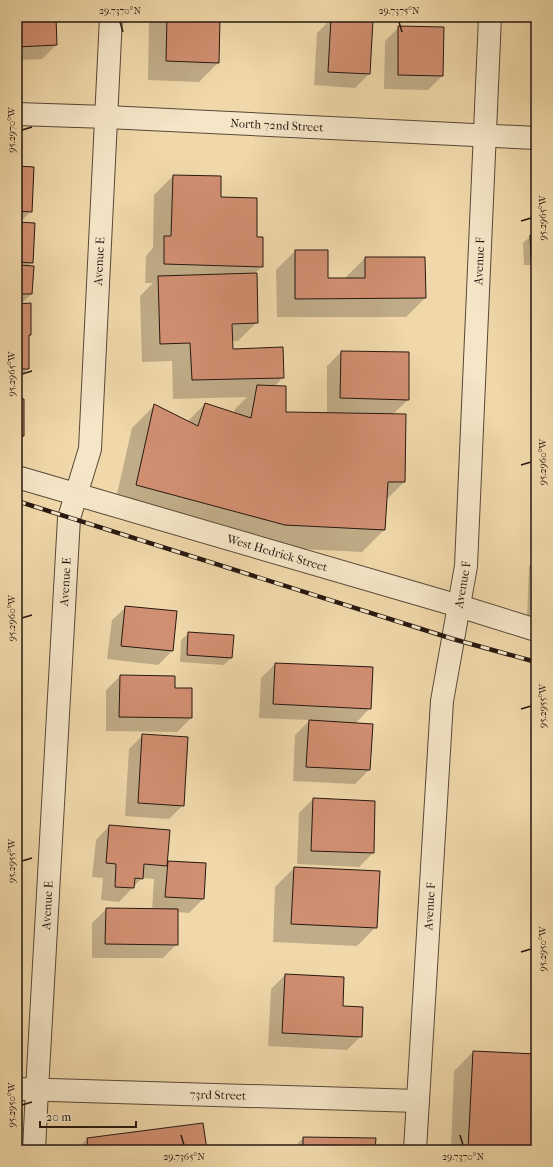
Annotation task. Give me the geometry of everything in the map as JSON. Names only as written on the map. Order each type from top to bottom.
[{"type":"street","name":"Avenue E","points":[[34,1150],[27,1089],[69,518],[90,449],[111,17]]},
{"type":"street","name":"Avenue F","points":[[415,1150],[442,701],[466,566],[490,17]]},
{"type":"street","name":"North 72nd Street","points":[[17,114],[536,138]]},
{"type":"street","name":"West Hedrick Street","points":[[17,477],[459,606],[536,630]]},
{"type":"street","name":"73rd Street","points":[[27,1089],[418,1101]]},
{"type":"building","points":[[17,17],[56,17],[57,45],[17,47]]},
{"type":"building","points":[[167,17],[220,17],[219,63],[166,61]]},
{"type":"building","points":[[331,18],[373,20],[370,74],[328,72]]},
{"type":"building","points":[[398,26],[444,27],[443,76],[398,75]]},
{"type":"building","points":[[17,166],[34,167],[32,212],[17,211]]},
{"type":"building","points":[[173,175],[221,176],[221,197],[257,198],[257,237],[263,237],[263,267],[164,264],[164,236],[171,236]]},
{"type":"building","points":[[17,222],[35,223],[33,263],[17,262]]},
{"type":"building","points":[[530,235],[536,235],[536,258],[531,258]]},
{"type":"building","points":[[295,250],[328,250],[328,278],[365,278],[365,257],[425,257],[426,298],[295,299]]},
{"type":"building","points":[[17,265],[34,266],[32,294],[17,294]]},
{"type":"building","points":[[257,273],[258,323],[232,324],[233,349],[283,347],[284,378],[192,380],[190,343],[160,344],[158,276]]},
{"type":"building","points":[[31,303],[29,369],[17,369],[17,304]]},
{"type":"building","points":[[341,351],[409,352],[409,400],[340,398]]},
{"type":"building","points":[[257,385],[286,386],[286,412],[406,414],[405,482],[388,482],[385,530],[285,525],[136,485],[154,404],[198,426],[205,403],[251,418]]},
{"type":"building","points":[[17,399],[24,399],[24,436],[17,436]]},
{"type":"building","points":[[125,606],[177,611],[173,651],[121,646]]},
{"type":"building","points":[[188,632],[234,635],[232,658],[187,655]]},
{"type":"building","points":[[275,663],[373,667],[371,709],[273,704]]},
{"type":"building","points":[[120,675],[175,676],[175,688],[192,688],[192,718],[119,717]]},
{"type":"building","points":[[309,720],[373,724],[370,770],[306,767]]},
{"type":"building","points":[[142,734],[188,737],[184,806],[138,803]]},
{"type":"building","points":[[313,798],[375,801],[374,853],[311,851]]},
{"type":"building","points":[[109,825],[170,830],[167,866],[144,864],[143,879],[135,878],[134,888],[115,887],[116,864],[106,863]]},
{"type":"building","points":[[168,861],[206,863],[204,899],[165,897]]},
{"type":"building","points":[[294,867],[380,871],[377,928],[291,924]]},
{"type":"building","points":[[106,908],[178,909],[178,945],[105,944]]},
{"type":"building","points":[[285,974],[344,977],[343,1006],[363,1007],[362,1037],[282,1033]]},
{"type":"building","points":[[473,1051],[536,1054],[536,1150],[468,1150]]},
{"type":"building","points":[[203,1123],[207,1150],[88,1150],[87,1138]]},
{"type":"building","points":[[303,1137],[376,1138],[375,1150],[303,1150]]},
{"type":"railway","points":[[17,501],[453,639],[536,662]]}]
